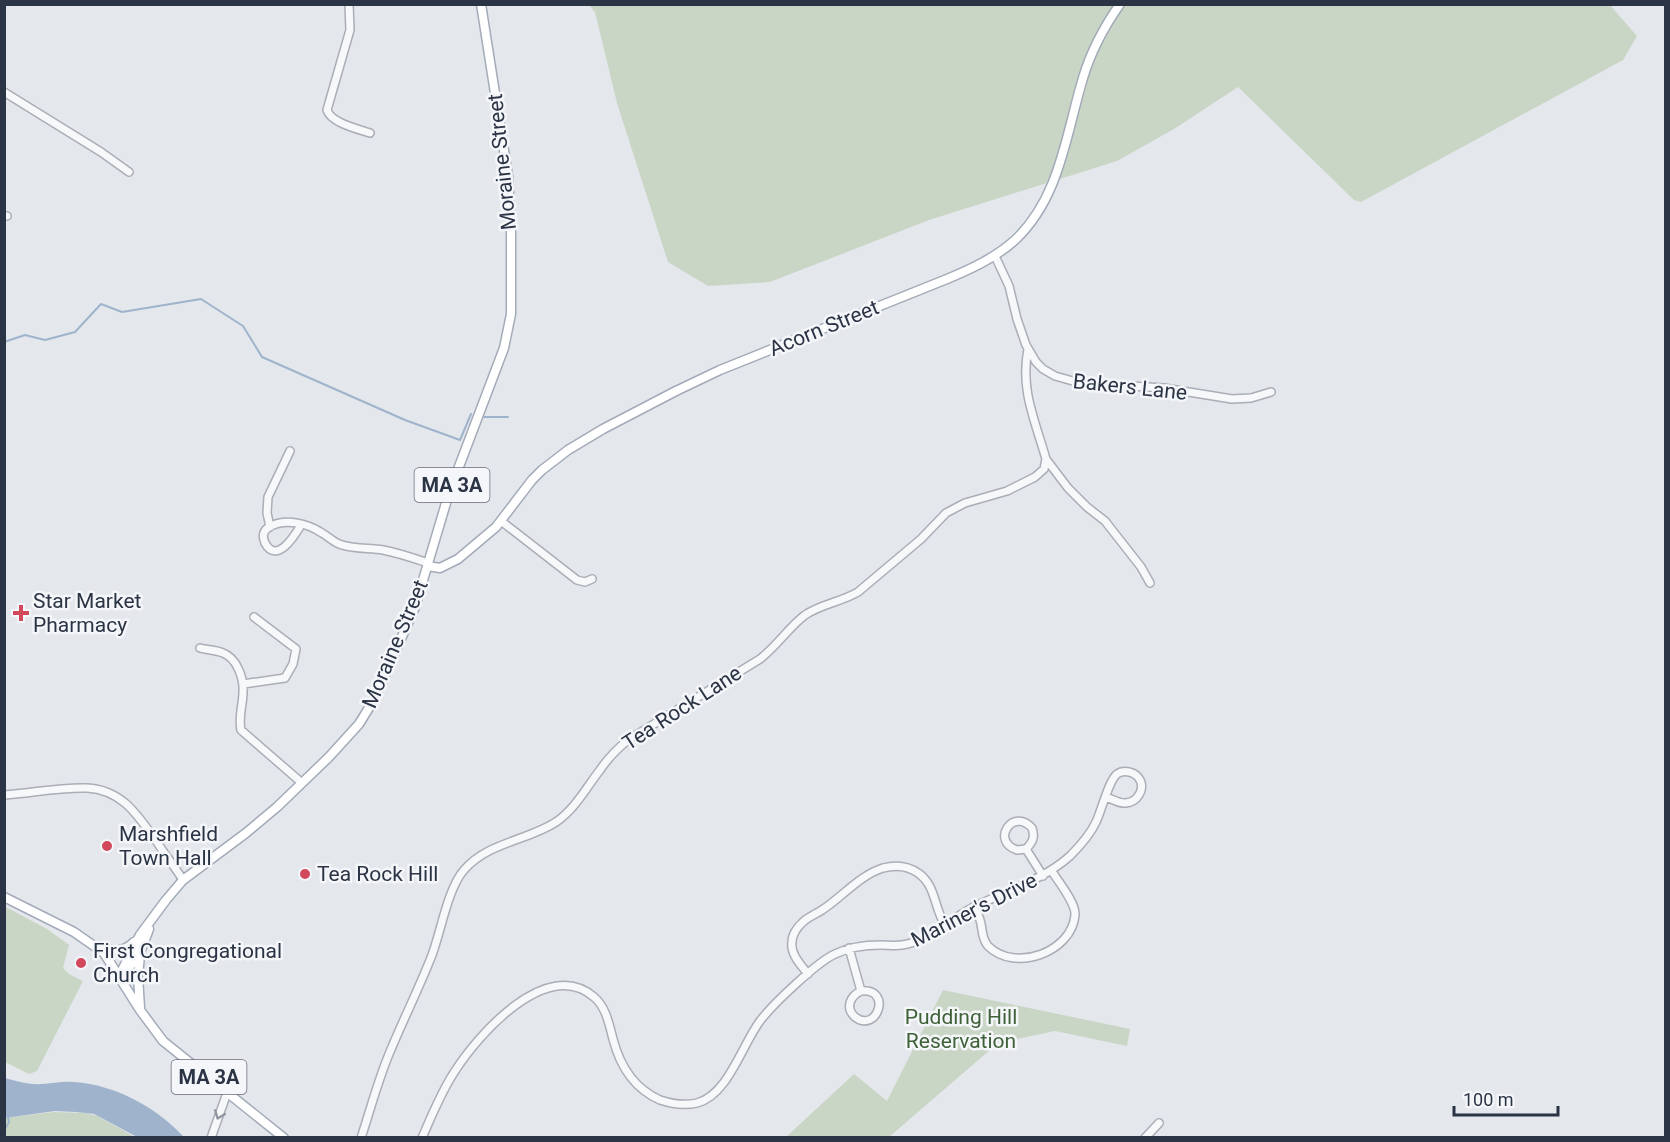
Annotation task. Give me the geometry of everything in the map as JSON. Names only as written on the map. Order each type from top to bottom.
[{"type":"main road","name":"Moraine Street","points":[[119,976],[140,935],[183,880],[277,807],[359,724],[375,698],[415,607],[449,493],[504,348],[511,314],[509,187],[482,4]]},
{"type":"main road","name":"Acorn Street","points":[[428,564],[440,568],[450,564],[484,538],[501,521],[542,470],[568,450],[603,429],[720,370],[947,279],[995,256],[1023,232],[1036,216],[1047,196],[1062,157],[1088,64],[1100,37],[1120,4]]},
{"type":"main road","points":[[4,897],[99,946],[115,951],[126,949],[140,935]]},
{"type":"main road","name":"Moraine Street","points":[[119,976],[135,962],[141,952],[152,921]]},
{"type":"main road","points":[[84,938],[104,953],[119,976]]},
{"type":"main road","name":"MA 3A","points":[[140,1010],[138,976],[141,952]]},
{"type":"main road","name":"MA 3A","points":[[119,976],[163,1041],[284,1137]]},
{"type":"street","points":[[349,4],[350,30],[327,110],[329,115],[336,120],[370,133]]},
{"type":"street","points":[[4,92],[129,172]]},
{"type":"street","name":"Bakers Lane","points":[[995,256],[1009,286],[1019,328],[1028,349],[1042,369],[1055,376],[1071,382],[1164,388],[1232,399],[1251,398],[1271,392]]},
{"type":"street","points":[[1028,349],[1025,364],[1027,398],[1046,459],[1068,488],[1105,521],[1141,567],[1150,583]]},
{"type":"street","points":[[270,527],[267,513],[268,497],[290,452]]},
{"type":"street","name":"Tea Rock Lane","points":[[361,1137],[391,1048],[432,955],[444,914],[464,869],[481,855],[496,847],[530,835],[556,821],[567,813],[612,754],[628,740],[760,659],[796,622],[812,611],[858,592],[921,539],[946,513],[965,503],[1007,491],[1035,477],[1044,469],[1046,459]]},
{"type":"street","points":[[501,521],[577,580],[585,582],[592,579]]},
{"type":"street","points":[[301,525],[286,547],[273,550],[267,546],[263,533],[266,529],[284,522],[294,522],[321,532],[340,545],[382,550],[428,564]]},
{"type":"street","points":[[243,684],[285,678],[293,664],[296,648],[254,617]]},
{"type":"street","points":[[200,648],[224,653],[236,664],[243,684],[241,730],[302,783]]},
{"type":"street","name":"Mariner's Drive","points":[[422,1137],[447,1084],[476,1043],[498,1020],[521,1001],[544,988],[563,986],[580,989],[593,996],[599,1002],[607,1018],[616,1049],[625,1069],[638,1085],[655,1097],[672,1104],[690,1104],[706,1100],[723,1084],[759,1022],[823,960],[849,948],[867,945],[901,946],[927,937],[974,907],[1043,876],[1068,857],[1089,835],[1115,775],[1129,772],[1135,774],[1140,780],[1141,791],[1139,797],[1134,801],[1122,803],[1106,797]]},
{"type":"street","points":[[4,795],[87,788],[108,792],[120,798],[134,812],[183,880]]},
{"type":"street","points":[[1024,822],[1032,828],[1034,839],[1026,849],[1017,850],[1007,844],[1005,832],[1012,823],[1024,822]]},
{"type":"street","points":[[1026,849],[1043,876]]},
{"type":"street","points":[[808,974],[792,949],[792,942],[799,926],[865,877],[882,868],[904,867],[921,874],[932,888],[945,925]]},
{"type":"street","points":[[974,907],[981,921],[983,939],[988,946],[1014,959],[1024,960],[1038,956],[1057,946],[1065,938],[1075,914],[1074,906],[1051,870]]},
{"type":"street","points":[[849,948],[861,991]]},
{"type":"street","points":[[861,991],[873,993],[878,999],[880,1007],[873,1018],[858,1019],[852,1013],[849,1006],[850,1000],[861,991]]},
{"type":"street","points":[[211,1137],[227,1093]]},
{"type":"street","points":[[1145,1137],[1159,1124]]},
{"type":"green space","points":[[1609,4],[1637,36],[1623,60],[1361,202],[1354,200],[1238,87],[1174,129],[1117,161],[929,220],[770,282],[708,286],[668,262],[617,103],[595,12],[589,5]]},
{"type":"green space","points":[[4,906],[47,929],[69,945],[63,968],[83,981],[37,1071],[29,1074],[5,1062]]},
{"type":"green space","name":"Pudding Hill Reservation","points":[[943,990],[1130,1029],[1127,1046],[1055,1031],[998,1043],[889,1137],[786,1137],[854,1074],[887,1101]]},
{"type":"green space","points":[[54,1112],[85,1113],[97,1116],[135,1137],[5,1138],[5,1118]]},
{"type":"water","points":[[5,1078],[32,1084],[74,1082],[105,1088],[148,1107],[184,1137],[137,1137],[94,1114],[76,1112],[55,1111],[5,1118]]},
{"type":"waterway","points":[[4,342],[25,335],[45,340],[75,332],[101,304],[122,312],[201,299],[243,326],[262,357],[405,420],[460,440],[471,414]]},
{"type":"waterway","points":[[484,417],[508,417]]},
{"type":"waterway","points":[[4,1131],[9,1122],[8,1117]]},
{"type":"place","name":"Star Market Pharmacy","points":[[21,613]]},
{"type":"place","name":"Marshfield Town Hall","points":[[107,846]]},
{"type":"place","name":"Tea Rock Hill","points":[[305,874]]},
{"type":"place","name":"First Congregational Church","points":[[81,963]]}]
